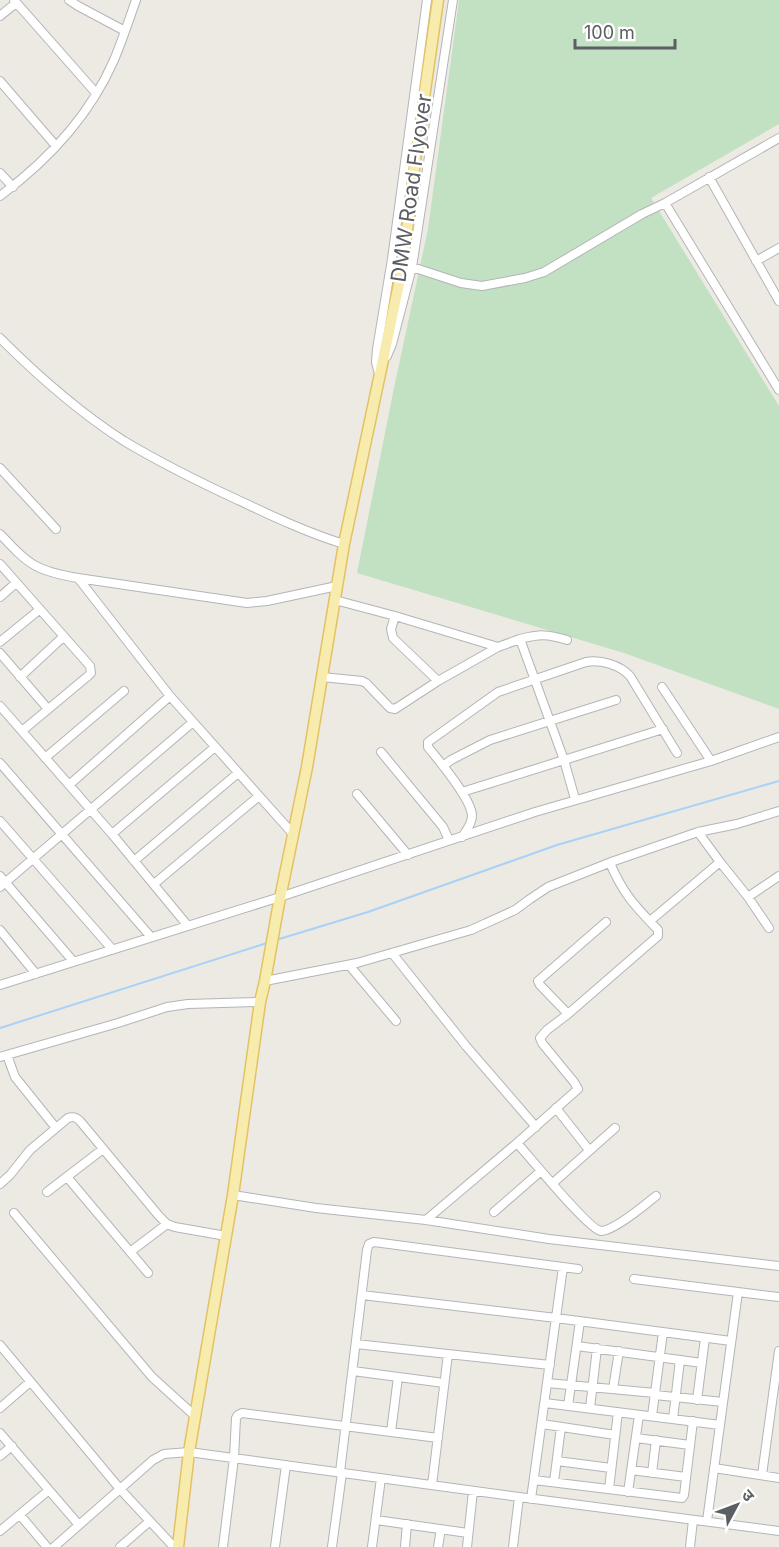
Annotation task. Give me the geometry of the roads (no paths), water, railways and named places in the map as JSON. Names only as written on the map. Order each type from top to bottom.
[{"type":"main road","name":"DMW Road Flyover","points":[[176,1547],[189,1452],[233,1195],[260,1002],[308,767],[344,544],[402,265],[438,0]]},
{"type":"street","points":[[69,0],[125,31]]},
{"type":"street","points":[[0,196],[35,167],[77,121],[113,62],[136,0]]},
{"type":"street","points":[[379,375],[376,362],[377,349],[392,259],[427,0]]},
{"type":"street","points":[[379,375],[392,344],[412,267],[453,0]]},
{"type":"street","points":[[0,16],[15,1],[96,93]]},
{"type":"street","points":[[0,81],[56,146]]},
{"type":"street","points":[[412,267],[461,283],[482,286],[544,272],[642,214],[778,140]]},
{"type":"street","points":[[0,173],[13,187]]},
{"type":"street","points":[[709,177],[779,301]]},
{"type":"street","points":[[665,203],[779,390]]},
{"type":"street","points":[[756,261],[779,248]]},
{"type":"street","points":[[0,338],[56,391],[123,440],[200,483],[264,513],[344,544]]},
{"type":"street","points":[[0,468],[56,529]]},
{"type":"street","points":[[0,534],[27,561],[40,569],[53,574],[78,578],[247,603],[267,602],[337,586]]},
{"type":"street","points":[[0,564],[90,666],[90,673],[22,731]]},
{"type":"street","points":[[78,578],[170,696],[293,834]]},
{"type":"street","points":[[0,597],[16,583]]},
{"type":"street","points":[[335,600],[498,647]]},
{"type":"street","points":[[0,642],[39,610]]},
{"type":"street","points":[[395,616],[391,629],[393,638],[438,681]]},
{"type":"street","points":[[322,677],[366,682],[392,709],[498,647],[536,635],[546,634],[567,640]]},
{"type":"street","points":[[20,677],[63,637]]},
{"type":"street","points":[[520,639],[564,760],[575,799]]},
{"type":"street","points":[[0,653],[48,709]]},
{"type":"street","points":[[461,838],[469,826],[472,814],[462,792],[428,747],[428,742],[498,692],[597,660],[622,669],[630,676],[677,753]]},
{"type":"street","points":[[662,687],[711,760]]},
{"type":"street","points":[[45,758],[124,691]]},
{"type":"street","points":[[69,785],[170,696]]},
{"type":"street","points":[[443,766],[490,740],[616,700]]},
{"type":"street","points":[[0,706],[112,834],[188,926]]},
{"type":"street","points":[[73,961],[2,882],[62,835],[193,722]]},
{"type":"street","points":[[462,792],[663,729]]},
{"type":"street","points":[[0,985],[188,926],[279,903],[449,840],[779,737]]},
{"type":"street","points":[[112,834],[215,747]]},
{"type":"street","points":[[381,752],[443,826],[449,840]]},
{"type":"street","points":[[0,763],[151,937]]},
{"type":"street","points":[[134,861],[238,773]]},
{"type":"street","points":[[357,794],[408,855]]},
{"type":"street","points":[[154,884],[259,796]]},
{"type":"street","points":[[266,977],[349,965],[471,930],[515,910],[548,887],[610,863],[698,832],[737,824],[779,811]]},
{"type":"street","points":[[0,821],[112,949]]},
{"type":"street","points":[[698,832],[769,928]]},
{"type":"street","points":[[650,921],[720,862]]},
{"type":"street","points":[[426,1220],[578,1089],[540,1038],[658,936],[658,930],[626,894],[610,863]]},
{"type":"street","points":[[748,897],[779,876]]},
{"type":"street","points":[[568,1014],[538,981],[606,922]]},
{"type":"street","points":[[0,930],[36,974]]},
{"type":"street","points":[[392,953],[466,1046],[536,1127]]},
{"type":"street","points":[[349,965],[396,1020]]},
{"type":"street","points":[[56,1128],[15,1077],[4,1056],[167,1007],[188,1004],[260,1002]]},
{"type":"street","points":[[556,1108],[589,1150]]},
{"type":"street","points":[[0,1184],[30,1150],[68,1118],[77,1118],[167,1224],[226,1236]]},
{"type":"street","points":[[553,1183],[615,1128]]},
{"type":"street","points":[[517,1143],[595,1229],[606,1230],[621,1222],[656,1196]]},
{"type":"street","points":[[47,1192],[103,1149]]},
{"type":"street","points":[[494,1212],[542,1170]]},
{"type":"street","points":[[67,1177],[148,1273]]},
{"type":"street","points":[[233,1195],[316,1208],[426,1220],[549,1239],[779,1266]]},
{"type":"street","points":[[14,1213],[152,1377],[195,1416]]},
{"type":"street","points":[[130,1252],[167,1224]]},
{"type":"street","points":[[332,1547],[369,1245],[374,1242],[578,1269]]},
{"type":"street","points":[[531,1499],[563,1267]]},
{"type":"street","points":[[634,1279],[779,1297]]},
{"type":"street","points":[[707,1521],[738,1292]]},
{"type":"street","points":[[362,1295],[731,1341]]},
{"type":"street","points":[[568,1406],[580,1321]]},
{"type":"street","points":[[652,1416],[663,1332]]},
{"type":"street","points":[[697,1400],[705,1338]]},
{"type":"street","points":[[356,1344],[550,1365]]},
{"type":"street","points":[[577,1346],[702,1363]]},
{"type":"street","points":[[590,1408],[597,1348]]},
{"type":"street","points":[[1,1350],[120,1489],[176,1547]]},
{"type":"street","points":[[613,1389],[619,1351]]},
{"type":"street","points":[[762,1475],[779,1351]]},
{"type":"street","points":[[432,1485],[448,1354]]},
{"type":"street","points":[[673,1419],[680,1360]]},
{"type":"street","points":[[353,1371],[444,1383]]},
{"type":"street","points":[[391,1432],[398,1377]]},
{"type":"street","points":[[0,1408],[30,1382]]},
{"type":"street","points":[[547,1383],[593,1386],[723,1402]]},
{"type":"street","points":[[544,1403],[720,1425]]},
{"type":"street","points":[[609,1489],[618,1412]]},
{"type":"street","points":[[223,1547],[238,1415],[242,1413],[438,1438]]},
{"type":"street","points":[[628,1492],[639,1415]]},
{"type":"street","points":[[534,1480],[679,1498],[684,1495],[693,1421]]},
{"type":"street","points":[[542,1424],[615,1435]]},
{"type":"street","points":[[554,1482],[561,1427]]},
{"type":"street","points":[[0,1432],[79,1525]]},
{"type":"street","points":[[636,1438],[690,1445]]},
{"type":"street","points":[[652,1473],[656,1440]]},
{"type":"street","points":[[0,1456],[12,1446]]},
{"type":"street","points":[[54,1547],[148,1464],[164,1454],[189,1452],[779,1531]]},
{"type":"street","points":[[557,1461],[611,1468]]},
{"type":"street","points":[[275,1547],[286,1465]]},
{"type":"street","points":[[714,1468],[779,1478]]},
{"type":"street","points":[[631,1470],[686,1477]]},
{"type":"street","points":[[372,1547],[381,1478]]},
{"type":"street","points":[[0,1531],[49,1490]]},
{"type":"street","points":[[466,1547],[473,1491]]},
{"type":"street","points":[[513,1547],[519,1497]]},
{"type":"street","points":[[20,1515],[47,1547]]},
{"type":"street","points":[[376,1520],[468,1533]]},
{"type":"street","points":[[690,1547],[693,1520]]},
{"type":"street","points":[[120,1547],[150,1521]]},
{"type":"street","points":[[405,1547],[407,1524]]},
{"type":"street","points":[[438,1547],[441,1529]]},
{"type":"waterway","points":[[276,940],[368,912],[557,845],[779,781]]},
{"type":"waterway","points":[[0,1028],[267,943]]}]
